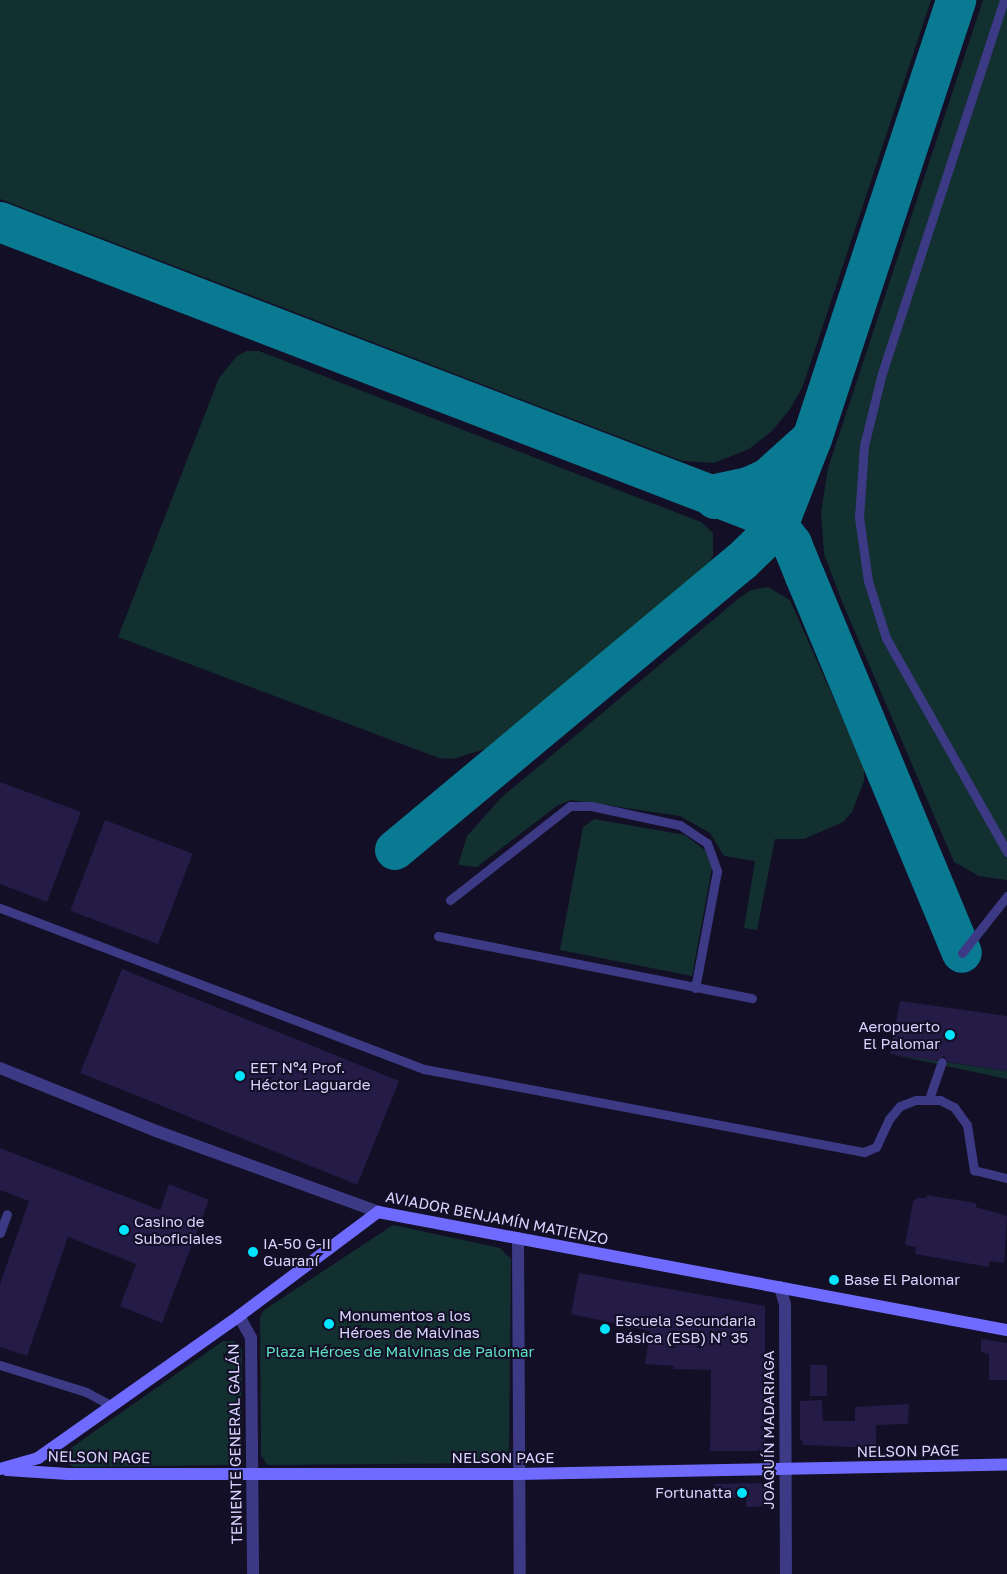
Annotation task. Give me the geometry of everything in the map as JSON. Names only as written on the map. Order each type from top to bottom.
[{"type":"street","name":"AVIADOR BENJAMÍN MATIENZO","points":[[0,1068],[156,1131],[378,1212],[1007,1330]]},
{"type":"street","points":[[0,1469],[38,1458],[110,1405],[239,1316],[378,1212]]},
{"type":"street","points":[[518,1238],[520,1574]]},
{"type":"street","name":"JOAQUÍN MADARIAGA","points":[[780,1287],[785,1305],[786,1574]]},
{"type":"street","name":"TENIENTE GENERAL GALÁN","points":[[239,1316],[251,1338],[253,1574]]},
{"type":"street","name":"NELSON PAGE","points":[[0,1469],[68,1474],[518,1474],[1007,1465]]},
{"type":"lane","points":[[1004,0],[882,372],[864,446],[859,517],[868,581],[886,638],[1007,852]]},
{"type":"lane","points":[[450,900],[570,806],[590,806],[680,825],[707,843],[717,871],[695,988]]},
{"type":"lane","points":[[962,952],[1007,896]]},
{"type":"lane","points":[[0,908],[424,1069],[864,1152],[876,1147],[889,1119],[900,1106],[929,1099],[954,1107],[967,1125],[974,1170],[1007,1178]]},
{"type":"lane","points":[[438,936],[752,998]]},
{"type":"lane","points":[[929,1099],[942,1062]]},
{"type":"lane","points":[[0,1233],[7,1214]]},
{"type":"lane","points":[[0,1365],[86,1392],[110,1405]]},
{"type":"green space","points":[[0,0],[931,0],[803,386],[790,409],[772,431],[749,449],[714,463],[682,461],[0,199]]},
{"type":"green space","points":[[983,0],[1007,0],[1007,880],[979,876],[954,862],[843,604],[824,554],[821,512],[828,468]]},
{"type":"green space","points":[[247,351],[259,351],[701,522],[713,533],[713,556],[709,563],[498,745],[453,759],[439,758],[118,637],[219,378],[237,356]]},
{"type":"green space","points":[[768,587],[790,600],[864,767],[864,781],[852,812],[843,822],[804,839],[775,839],[757,930],[744,928],[755,861],[724,856],[710,833],[680,816],[571,800],[558,805],[477,867],[458,865],[467,836],[501,798],[738,599],[751,590]]},
{"type":"green space","points":[[594,819],[685,835],[706,851],[712,868],[692,976],[560,950],[583,827]]},
{"type":"green space","points":[[890,1054],[1007,1071],[1007,1079]]},
{"type":"green space","name":"Plaza Héroes de Malvinas de Palomar","points":[[393,1225],[500,1248],[511,1259],[509,1452],[501,1463],[267,1465],[261,1455],[260,1317],[264,1310]]},
{"type":"green space","name":"Plaza Héroes de Malvinas de Palomar","points":[[223,1341],[234,1341],[242,1350],[241,1459],[228,1465],[74,1467],[69,1464],[67,1453],[71,1448]]},
{"type":"building","points":[[0,782],[81,812],[47,902],[0,884]]},
{"type":"building","points":[[105,820],[193,854],[158,944],[70,911]]},
{"type":"building","name":"EET Nº4 Prof. Héctor Laguarde","points":[[122,969],[399,1081],[357,1185],[80,1073]]},
{"type":"building","name":"Aeropuerto El Palomar","points":[[900,1001],[1007,1016],[1007,1071],[948,1062],[944,1056],[936,1061],[890,1054]]},
{"type":"building","name":"Casino de Suboficiales","points":[[0,1148],[160,1210],[169,1184],[209,1200],[162,1323],[120,1306],[136,1264],[68,1237],[27,1356],[0,1347],[0,1284],[29,1201],[0,1190]]},
{"type":"building","points":[[927,1195],[976,1203],[976,1207],[1007,1216],[1004,1263],[990,1261],[989,1267],[915,1254],[916,1247],[905,1245],[913,1202],[917,1198],[926,1198]]},
{"type":"building","points":[[579,1273],[765,1306],[765,1451],[710,1451],[711,1370],[673,1369],[674,1366],[645,1364],[650,1331],[571,1314]]},
{"type":"building","points":[[981,1339],[1007,1343],[1007,1380],[989,1380],[989,1354],[981,1352]]},
{"type":"building","points":[[810,1365],[827,1365],[827,1396],[810,1396]]},
{"type":"building","points":[[822,1400],[823,1421],[855,1421],[855,1407],[909,1404],[908,1424],[876,1425],[876,1448],[804,1445],[800,1438],[800,1401]]},
{"type":"building","name":"Fortunatta","points":[[764,1483],[769,1488],[770,1506],[746,1507],[746,1498],[714,1499],[714,1484]]},
{"type":"taxiway","points":[[395,850],[741,562],[778,526],[812,439],[956,0]]},
{"type":"taxiway","points":[[0,222],[760,514],[778,526],[792,544],[962,953]]},
{"type":"taxiway","points":[[715,499],[711,495],[749,487],[768,478],[808,442]]},
{"type":"place","name":"Aeropuerto El Palomar","points":[[950,1035]]},
{"type":"place","name":"EET Nº4 Prof. Héctor Laguarde","points":[[240,1076]]},
{"type":"place","name":"Casino de Suboficiales","points":[[124,1230]]},
{"type":"place","name":"IA-50 G-II Guaraní","points":[[253,1252]]},
{"type":"place","name":"Base El Palomar","points":[[834,1280]]},
{"type":"place","name":"Monumentos a los Héroes de Malvinas","points":[[329,1324]]},
{"type":"place","name":"Escuela Secundaria Básica (ESB) Nº 35","points":[[605,1329]]},
{"type":"place","name":"Fortunatta","points":[[742,1493]]}]
